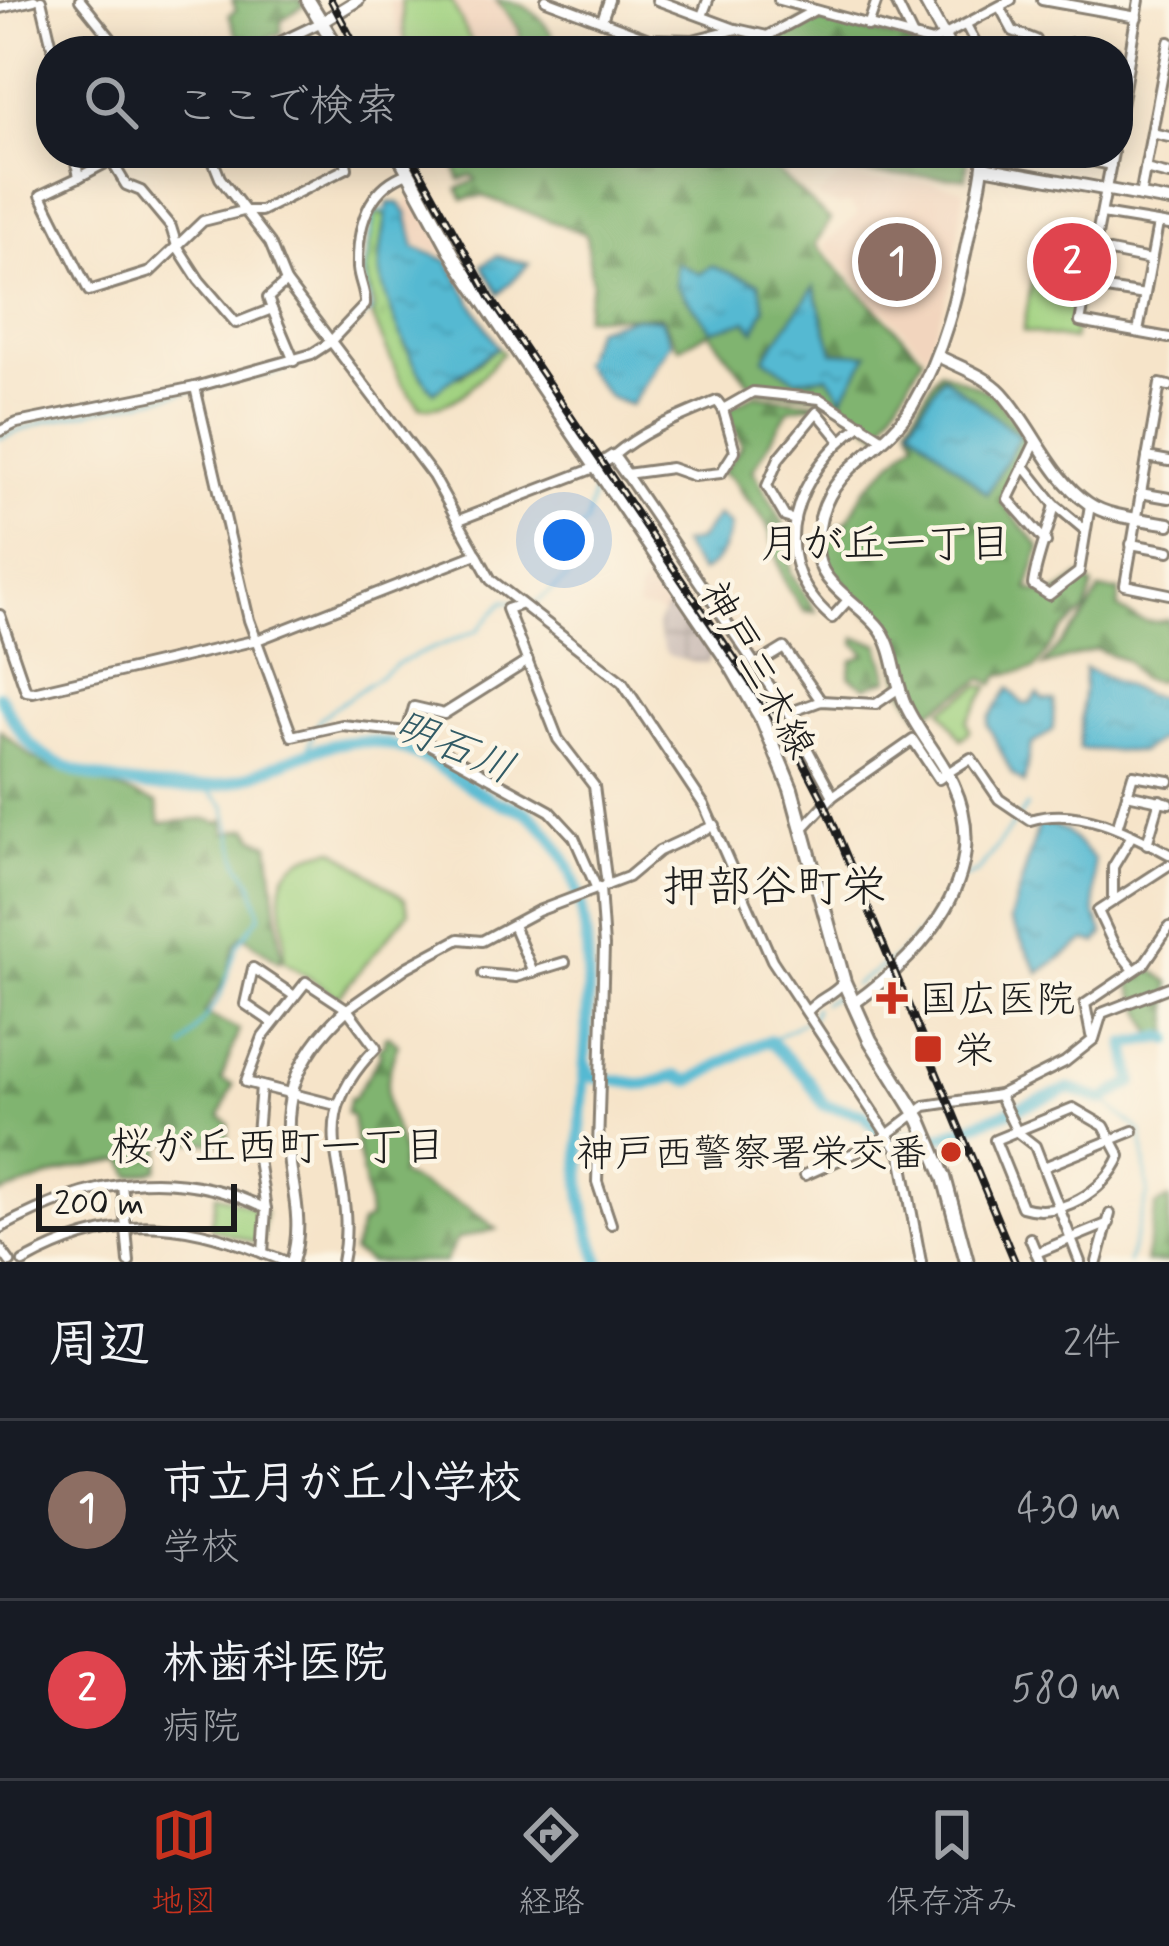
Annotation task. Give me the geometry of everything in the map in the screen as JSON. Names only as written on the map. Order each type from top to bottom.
[{"type":"main road","points":[[308,0],[330,36]]},
{"type":"main road","name":"神戸三木線","points":[[407,168],[456,260],[730,664],[763,721],[791,789],[848,991],[870,1040],[926,1136],[944,1177],[967,1262]]},
{"type":"street","points":[[0,8],[38,0],[49,36]]},
{"type":"street","points":[[80,0],[110,36]]},
{"type":"street","points":[[293,36],[358,0]]},
{"type":"street","points":[[546,0],[642,36]]},
{"type":"street","points":[[602,20],[609,0]]},
{"type":"street","points":[[657,0],[766,36],[813,11]]},
{"type":"street","points":[[702,16],[708,0]]},
{"type":"street","points":[[779,0],[903,36]]},
{"type":"street","points":[[868,26],[877,0]]},
{"type":"street","points":[[895,0],[913,36]]},
{"type":"street","points":[[928,1],[944,36],[1011,0]]},
{"type":"street","points":[[1042,0],[1137,17]]},
{"type":"street","points":[[1133,38],[1138,0]]},
{"type":"street","points":[[1000,7],[1013,31],[1026,36]]},
{"type":"street","points":[[966,25],[972,36]]},
{"type":"street","points":[[716,36],[736,29]]},
{"type":"street","points":[[1140,196],[1164,98],[1169,42]]},
{"type":"street","points":[[1152,134],[1169,137]]},
{"type":"street","points":[[77,168],[79,177]]},
{"type":"street","points":[[96,168],[41,195],[89,290],[138,279],[202,221],[261,211],[347,168]]},
{"type":"street","points":[[116,168],[126,185],[141,190],[171,227],[177,246],[236,323],[272,309]]},
{"type":"street","points":[[216,168],[270,243],[286,282],[329,343],[434,476],[490,580],[622,682],[715,825],[761,938],[887,1137],[911,1196],[921,1262]]},
{"type":"street","points":[[809,1016],[818,998],[848,991],[927,937],[960,883],[966,818],[948,773],[898,689],[885,637],[818,564],[821,516],[840,478],[910,410],[938,356],[953,310],[982,168]]},
{"type":"street","points":[[1017,168],[1169,201]]},
{"type":"street","points":[[1110,168],[1080,322],[1169,338]]},
{"type":"street","points":[[1145,170],[1169,175]]},
{"type":"street","points":[[0,428],[294,361],[329,343],[365,305],[358,261],[368,205],[389,181],[410,173]]},
{"type":"street","points":[[1102,214],[1169,225]]},
{"type":"street","points":[[1138,332],[1158,224]]},
{"type":"street","points":[[1095,249],[1151,260]]},
{"type":"street","points":[[286,282],[268,298],[294,361]]},
{"type":"street","points":[[1088,286],[1145,295]]},
{"type":"street","points":[[938,356],[1001,392],[1067,483],[1090,505],[1169,524]]},
{"type":"street","points":[[1169,386],[1160,384],[1125,586],[1169,594]]},
{"type":"street","points":[[195,386],[256,640],[292,736],[341,725],[407,732],[550,811],[574,837],[602,887]]},
{"type":"street","points":[[723,410],[753,392],[826,400],[883,439]]},
{"type":"street","points":[[459,520],[598,466],[638,435],[717,401],[735,451],[722,472],[694,476],[671,468],[626,474]]},
{"type":"street","points":[[795,520],[785,517],[767,486],[779,458],[817,412],[841,440]]},
{"type":"street","points":[[1153,421],[1169,423]]},
{"type":"street","points":[[849,599],[832,618],[810,597],[792,548],[795,520],[820,462],[862,424]]},
{"type":"street","points":[[1037,440],[1008,499],[1046,542]]},
{"type":"street","points":[[613,456],[788,713],[833,796]]},
{"type":"street","points":[[1146,457],[1169,461]]},
{"type":"street","points":[[1024,466],[1055,505],[1086,530]]},
{"type":"street","points":[[1140,493],[1169,498]]},
{"type":"street","points":[[1055,505],[1032,579],[1033,585],[1049,595],[1079,572],[1090,505]]},
{"type":"street","points":[[1131,544],[1169,551]]},
{"type":"street","points":[[0,615],[26,691],[256,640],[477,554]]},
{"type":"street","points":[[520,604],[507,609],[557,739],[594,786],[604,946],[597,1182],[611,1224]]},
{"type":"street","points":[[756,664],[784,648],[820,700]]},
{"type":"street","points":[[407,732],[414,707],[444,714],[527,662]]},
{"type":"street","points":[[788,713],[820,700],[876,704],[898,689]]},
{"type":"street","points":[[802,829],[833,796],[913,740],[939,779],[971,758],[999,799],[1030,820],[1042,816],[1109,823],[1169,854]]},
{"type":"street","points":[[1117,828],[1133,775],[1169,782]]},
{"type":"street","points":[[1127,794],[1165,801],[1147,845]]},
{"type":"street","points":[[23,1262],[56,1244],[127,1225],[179,1226],[290,1262],[299,1232],[286,1142],[290,1094],[300,1066],[325,1029],[407,967],[459,939],[482,941],[628,877],[659,851],[715,825]]},
{"type":"street","points":[[1114,901],[1114,867],[1131,837]]},
{"type":"street","points":[[1134,970],[1114,945],[1098,911],[1169,865]]},
{"type":"street","points":[[513,925],[532,972]]},
{"type":"street","points":[[1094,1039],[1086,1023],[1085,1004],[1144,964],[1169,927]]},
{"type":"street","points":[[483,974],[517,976],[566,962]]},
{"type":"street","points":[[273,1023],[245,1004],[253,968],[293,994]]},
{"type":"street","points":[[336,1105],[246,1082],[273,1023],[306,982],[347,1010],[376,1048],[355,1070],[336,1105],[333,1135],[346,1225],[343,1262]]},
{"type":"street","points":[[1094,1039],[1102,1013],[1169,987]]},
{"type":"street","points":[[805,1175],[887,1137],[914,1111],[932,1103],[1000,1095],[1065,1062],[1094,1039]]},
{"type":"street","points":[[261,1086],[256,1147],[266,1209],[263,1253]]},
{"type":"street","points":[[1000,1095],[1017,1132],[1035,1146],[1080,1262]]},
{"type":"street","points":[[1073,1108],[1105,1126],[1120,1156],[1096,1191],[1040,1213],[1022,1207],[995,1140],[1017,1132],[1073,1108]]},
{"type":"street","points":[[1043,1167],[1133,1131]]},
{"type":"street","points":[[0,1228],[78,1191],[122,1184],[190,1185],[226,1192],[266,1209]]},
{"type":"street","points":[[122,1184],[129,1262]]},
{"type":"street","points":[[1030,1238],[1038,1258],[1109,1218],[1097,1262]]},
{"type":"street","points":[[0,1248],[10,1262]]},
{"type":"shaded area","points":[[389,0],[496,0],[520,29],[520,36],[399,36]]},
{"type":"shaded area","points":[[839,178],[932,182],[964,190],[952,279],[927,355],[885,310],[876,312],[865,291],[824,245],[858,214],[850,203],[838,205],[817,197]]},
{"type":"shaded area","points":[[417,194],[448,256],[417,244],[404,203]]},
{"type":"shaded area","points":[[653,570],[673,596],[664,616],[638,609],[638,592]]},
{"type":"shaded area","points":[[673,596],[712,651],[708,663],[668,655],[664,649],[656,626]]},
{"type":"green space","points":[[232,0],[300,0],[304,6],[281,20],[281,34],[274,36],[237,36],[229,15],[236,10]]},
{"type":"green space","points":[[401,0],[451,0],[469,36],[405,36]]},
{"type":"green space","points":[[496,0],[528,9],[552,36],[520,36]]},
{"type":"green space","points":[[808,17],[887,36],[779,36]]},
{"type":"green space","points":[[773,168],[830,220],[815,245],[923,357],[879,433],[826,396],[755,390],[709,332],[679,348],[661,316],[584,317],[592,285],[586,234],[483,196],[463,199],[458,189],[476,180],[472,175],[460,180],[456,170]],"holes":[[[676,263],[765,308],[753,330]],[[815,289],[833,353],[867,354],[843,396],[828,376]]]},
{"type":"green space","points":[[784,168],[967,168],[966,178]]},
{"type":"green space","points":[[375,214],[387,215],[380,268],[422,378],[461,376],[498,347],[503,353],[446,404],[420,407],[401,382],[372,316],[365,272]]},
{"type":"green space","points":[[1035,263],[1084,272],[1073,340],[1023,331]]},
{"type":"green space","points":[[940,370],[993,394],[1030,444],[1000,501],[1040,547],[1028,589],[1056,592],[1080,576],[1093,585],[1086,610],[1060,633],[1035,669],[1000,675],[994,684],[983,679],[921,717],[903,690],[886,627],[841,589],[828,564],[827,531],[848,521],[864,490],[916,439],[908,423]]},
{"type":"green space","points":[[754,395],[823,403],[789,409],[753,470],[785,526],[791,573],[816,612],[804,611],[790,591],[763,519],[734,481],[722,473],[742,446],[727,409]]},
{"type":"green space","points":[[1099,590],[1120,591],[1118,608],[1137,618],[1169,620],[1169,675],[1156,682],[1140,679],[1127,661],[1096,649],[1043,666],[1081,621]]},
{"type":"green space","points":[[856,638],[879,644],[889,679],[865,687],[849,676],[852,661],[866,654]]},
{"type":"green space","points":[[979,686],[989,687],[967,721],[970,731],[961,739],[942,710]]},
{"type":"green space","points":[[0,730],[33,758],[157,803],[160,823],[224,820],[226,833],[248,828],[255,838],[269,844],[282,959],[279,962],[242,935],[234,946],[227,977],[204,1013],[239,1030],[221,1080],[233,1085],[220,1116],[229,1124],[227,1143],[163,1142],[158,1170],[131,1176],[124,1160],[72,1169],[0,1194]]},
{"type":"green space","points":[[335,849],[405,899],[409,912],[338,997],[284,961],[281,905],[285,876],[294,864]]},
{"type":"green space","points":[[1148,967],[1169,982],[1169,1032],[1154,1036],[1130,984]]},
{"type":"green space","points":[[388,1035],[398,1044],[387,1094],[401,1148],[400,1175],[469,1208],[497,1229],[457,1239],[445,1262],[370,1262],[353,1252],[361,1224],[369,1219],[352,1116],[346,1113]]},
{"type":"green space","points":[[216,1194],[265,1212],[262,1245],[210,1228]]},
{"type":"green space","points":[[1169,1199],[1169,1262],[1145,1262],[1156,1206]]},
{"type":"water","points":[[388,203],[399,203],[407,213],[415,247],[448,261],[498,347],[434,392],[409,352],[382,283]]},
{"type":"water","points":[[497,256],[529,264],[499,294],[482,265]]},
{"type":"water","points":[[676,262],[700,274],[711,266],[759,283],[765,308],[754,331],[747,321],[712,330],[676,285]]},
{"type":"water","points":[[814,287],[833,352],[868,354],[843,397],[828,376],[795,379],[764,358]]},
{"type":"water","points":[[635,317],[661,319],[671,342],[631,405],[609,397],[581,364],[595,328]]},
{"type":"water","points":[[943,376],[1020,436],[987,494],[910,425]]},
{"type":"water","points":[[718,515],[731,526],[729,533],[717,560],[700,572],[681,544],[697,541]]},
{"type":"water","points":[[1085,668],[1169,700],[1169,734],[1140,752],[1079,749]]},
{"type":"water","points":[[1009,688],[1023,704],[1038,694],[1054,701],[1053,730],[1031,745],[1024,783],[1012,774],[988,725]]},
{"type":"water","points":[[1039,824],[1064,830],[1094,859],[1095,914],[1104,934],[1096,943],[1086,940],[1039,973],[1010,920]]},
{"type":"waterway","points":[[0,438],[47,421],[271,374],[313,357],[370,311],[363,274],[375,209],[387,212]]},
{"type":"waterway","points":[[525,602],[536,603],[569,577],[574,534],[587,523],[593,490]]},
{"type":"waterway","points":[[316,727],[320,718],[400,662],[478,630],[504,601],[515,602]]},
{"type":"waterway","name":"明石川","points":[[0,696],[36,749],[53,761],[101,778],[156,787],[207,787],[318,749],[362,741],[410,752],[489,798],[530,815],[560,851],[578,895],[586,944],[580,1154],[584,1208],[600,1262]]},
{"type":"waterway","points":[[306,752],[313,735]]},
{"type":"waterway","points":[[183,1048],[220,997],[238,945],[260,915],[252,883],[239,864],[225,806],[205,787]]},
{"type":"waterway","points":[[962,878],[978,872],[1027,806]]},
{"type":"waterway","points":[[854,985],[896,957],[925,928]]},
{"type":"waterway","points":[[823,1003],[846,991]]},
{"type":"waterway","points":[[770,1041],[813,1016],[815,1008]]},
{"type":"waterway","points":[[586,1064],[593,1077],[645,1085],[675,1076],[690,1081],[770,1041],[807,1078],[824,1105],[863,1114],[887,1141],[921,1135],[938,1138],[1069,1089],[1103,1100],[1133,1082],[1126,1044],[1169,1039]]},
{"type":"waterway","points":[[1103,1100],[1142,1133],[1148,1193],[1128,1262]]},
{"type":"railway","points":[[331,0],[350,36]]},
{"type":"railway","points":[[418,168],[490,297],[799,754],[825,804],[1015,1262]]},
{"type":"place","name":"市立月が丘小学校","points":[[897,262]]},
{"type":"place","name":"林歯科医院","points":[[1072,262]]},
{"type":"place","name":"国広医院","points":[[892,998]]},
{"type":"place","name":"栄","points":[[928,1049]]},
{"type":"place","name":"神戸西警察署栄交番","points":[[951,1152]]},
{"type":"district","name":"月が丘一丁目","points":[[885,542]]},
{"type":"district","name":"押部谷町栄","points":[[774,885]]},
{"type":"district","name":"桜が丘西町一丁目","points":[[278,1145]]}]
